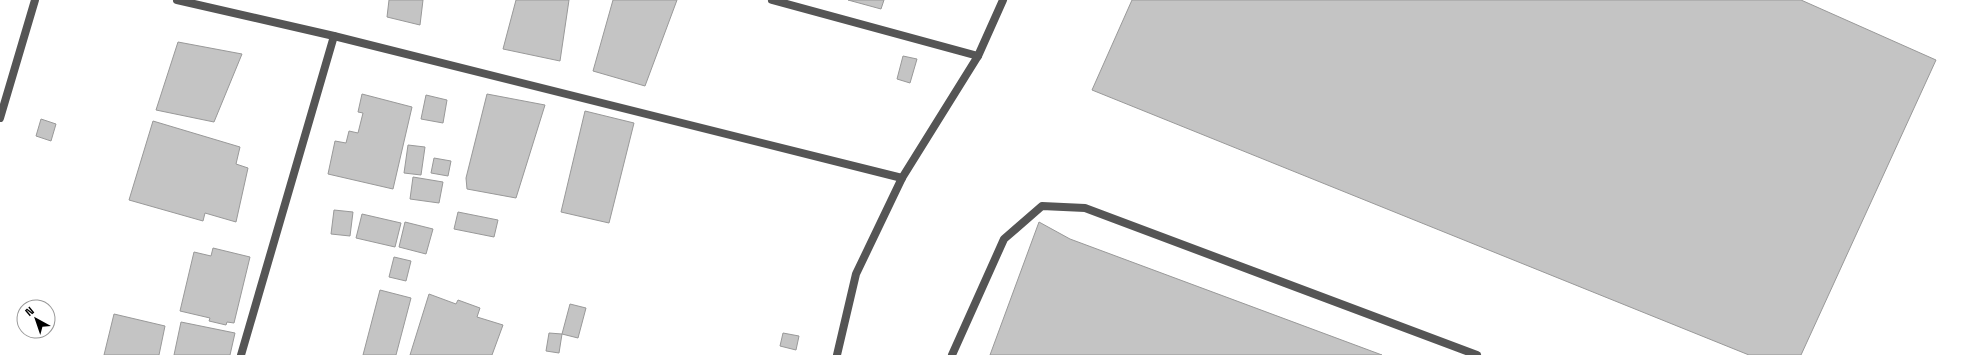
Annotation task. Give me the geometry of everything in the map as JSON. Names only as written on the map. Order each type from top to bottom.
[{"type":"street","points":[[0,118],[35,0]]},
{"type":"street","points":[[177,0],[334,36],[902,178]]},
{"type":"street","points":[[772,0],[978,56]]},
{"type":"street","points":[[837,355],[856,274],[902,178],[978,56],[1004,0]]},
{"type":"street","points":[[241,355],[334,36]]},
{"type":"street","points":[[952,355],[1004,239],[1042,206],[1085,208],[1477,355]]},
{"type":"building","points":[[389,0],[423,0],[420,25],[387,17]]},
{"type":"building","points":[[516,0],[569,0],[560,61],[503,49]]},
{"type":"building","points":[[613,0],[677,0],[645,86],[593,71]]},
{"type":"building","points":[[848,0],[884,0],[881,9]]},
{"type":"building","points":[[1132,0],[1801,0],[1936,60],[1801,355],[1749,355],[1092,90]]},
{"type":"building","points":[[178,42],[242,54],[214,122],[156,110]]},
{"type":"building","points":[[903,56],[917,59],[910,83],[897,79]]},
{"type":"building","points":[[362,94],[412,107],[393,189],[328,174],[335,141],[346,143],[349,131],[358,133],[363,113],[358,112]]},
{"type":"building","points":[[487,94],[545,105],[516,198],[467,189],[466,178]]},
{"type":"building","points":[[426,95],[447,100],[443,123],[421,119]]},
{"type":"building","points":[[585,111],[634,123],[609,223],[561,212]]},
{"type":"building","points":[[41,119],[56,124],[51,141],[36,136]]},
{"type":"building","points":[[153,121],[240,147],[236,164],[248,168],[236,222],[205,213],[203,221],[129,200]]},
{"type":"building","points":[[408,145],[425,147],[421,175],[404,173]]},
{"type":"building","points":[[434,158],[451,161],[448,176],[431,173]]},
{"type":"building","points":[[413,177],[443,182],[439,203],[410,199]]},
{"type":"building","points":[[334,210],[353,212],[350,236],[331,234]]},
{"type":"building","points":[[458,212],[498,220],[494,237],[454,229]]},
{"type":"building","points":[[362,214],[401,223],[395,247],[356,238]]},
{"type":"building","points":[[405,222],[433,229],[426,254],[399,247]]},
{"type":"building","points":[[1039,222],[1070,239],[1382,355],[990,355]]},
{"type":"building","points":[[213,248],[250,257],[234,323],[227,322],[226,325],[209,321],[210,318],[180,311],[194,252],[211,256]]},
{"type":"building","points":[[394,257],[411,261],[406,281],[389,277]]},
{"type":"building","points":[[380,290],[411,298],[396,355],[363,355]]},
{"type":"building","points":[[429,294],[456,304],[458,300],[480,308],[477,317],[503,325],[492,355],[410,355]]},
{"type":"building","points":[[570,304],[586,308],[578,338],[562,334]]},
{"type":"building","points":[[114,314],[165,326],[159,355],[104,355]]},
{"type":"building","points":[[181,322],[235,333],[230,355],[174,355]]},
{"type":"building","points":[[549,333],[562,334],[559,353],[546,351]]},
{"type":"building","points":[[783,333],[799,336],[796,350],[780,346]]}]
